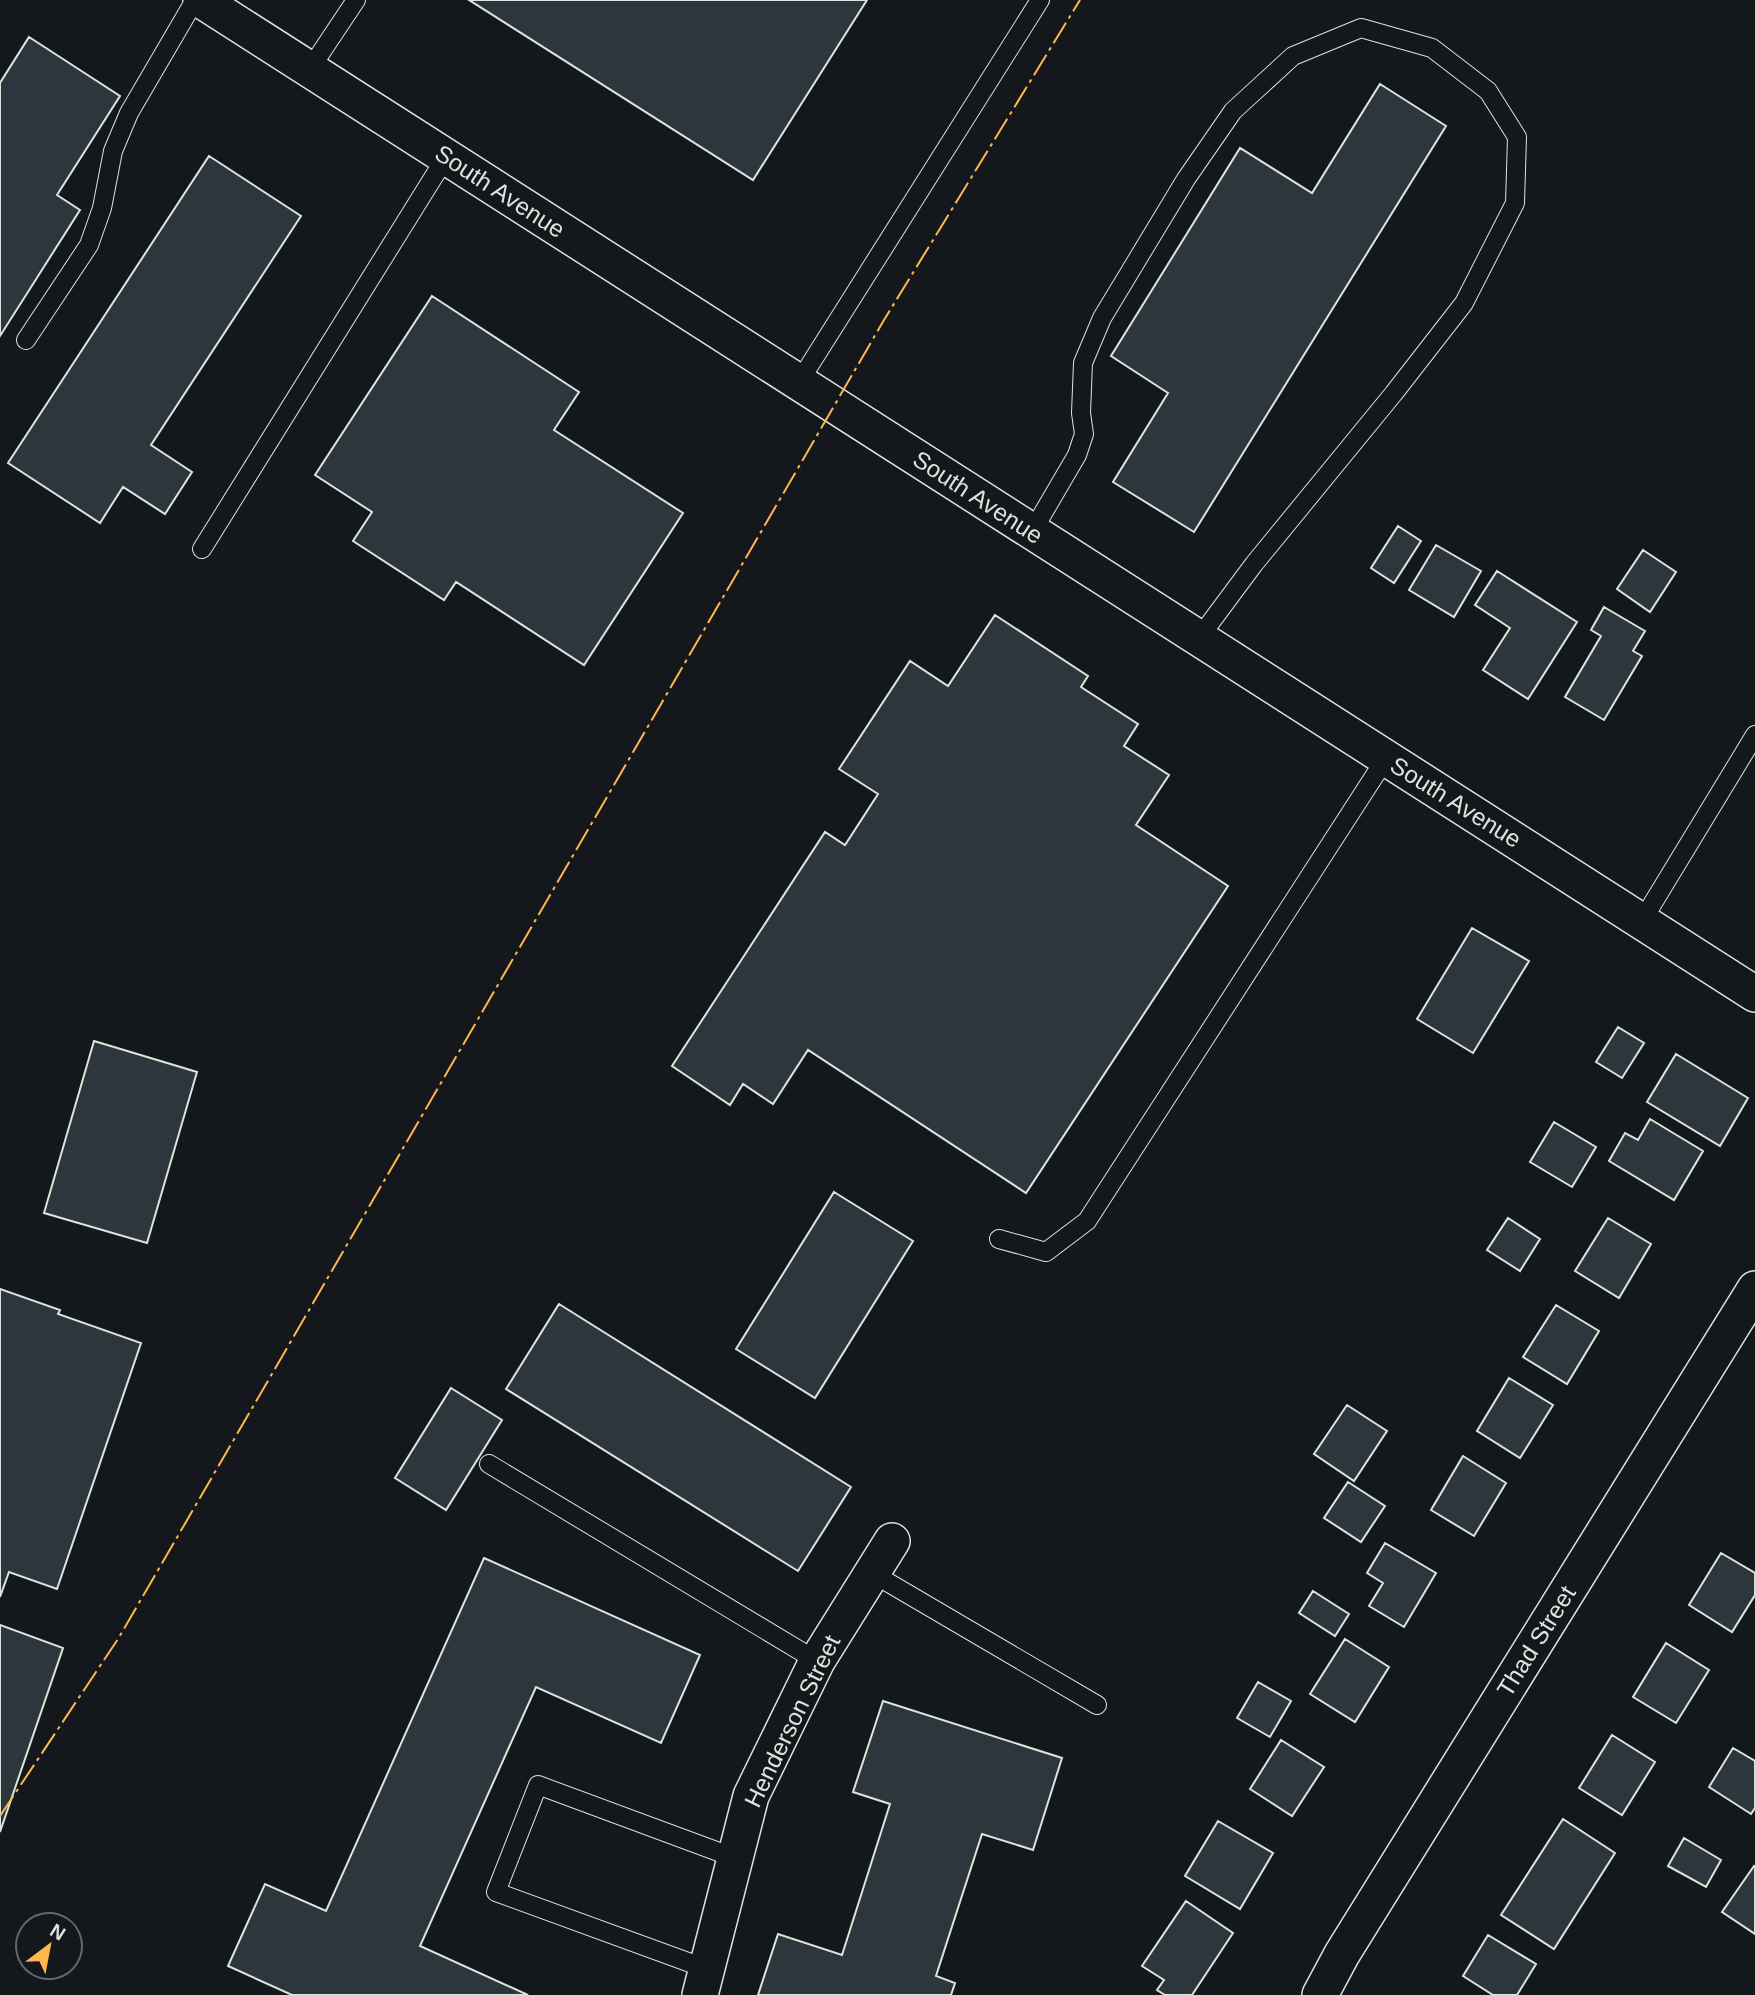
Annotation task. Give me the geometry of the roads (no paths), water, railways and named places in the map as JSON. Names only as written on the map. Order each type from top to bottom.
[{"type":"street","name":"South Avenue","points":[[201,0],[1755,993]]},
{"type":"street","name":"Thad Street","points":[[1320,1995],[1342,1954],[1755,1289]]},
{"type":"street","name":"Henderson Street","points":[[703,1982],[751,1796],[817,1661],[892,1541]]},
{"type":"lane","points":[[26,340],[89,245],[102,208],[113,151],[129,113],[195,0]]},
{"type":"lane","points":[[310,69],[356,0]]},
{"type":"lane","points":[[799,382],[1040,0]]},
{"type":"lane","points":[[1032,532],[1077,456],[1084,434],[1081,413],[1083,363],[1102,318],[1186,179],[1233,111],[1293,56],[1361,28],[1432,48],[1488,91],[1517,137],[1515,203],[1464,303],[1254,564],[1199,638]]},
{"type":"lane","points":[[202,549],[446,157]]},
{"type":"lane","points":[[1642,921],[1755,736]]},
{"type":"lane","points":[[999,1239],[1046,1252],[1087,1221],[1386,758]]},
{"type":"lane","points":[[489,1464],[817,1661]]},
{"type":"lane","points":[[872,1573],[1097,1705]]},
{"type":"lane","points":[[703,1982],[496,1892],[538,1785],[735,1858]]}]
